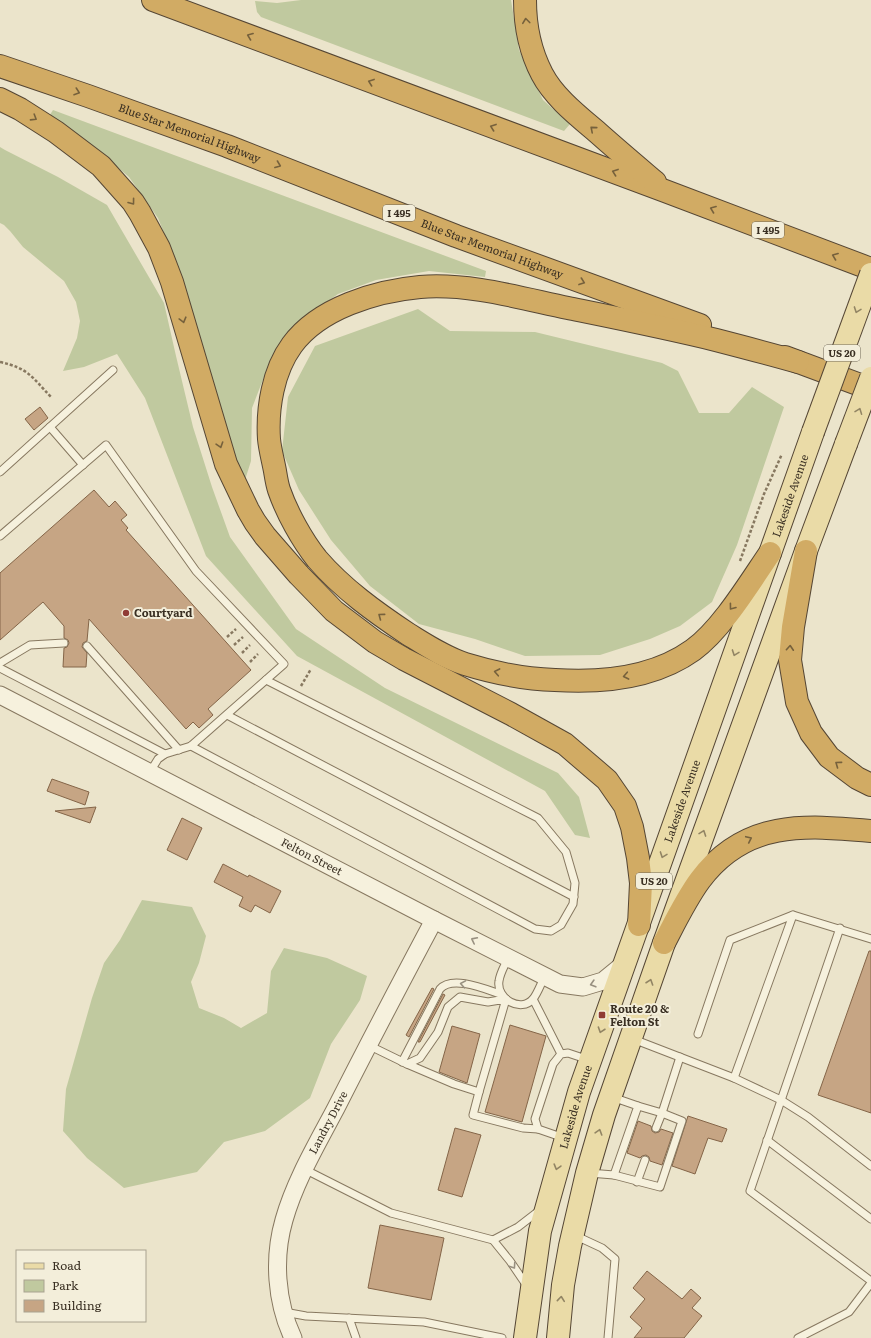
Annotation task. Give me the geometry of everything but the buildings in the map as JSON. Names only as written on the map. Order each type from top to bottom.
[{"type":"highway","name":"I 495","points":[[153,0],[871,269]]},
{"type":"highway","points":[[525,0],[526,22],[531,45],[543,75],[552,89],[575,113],[665,191]]},
{"type":"highway","name":"Blue Star Memorial Highway","points":[[0,66],[227,146],[456,236],[690,321],[871,390]]},
{"type":"highway","points":[[0,99],[20,109],[78,147],[101,166],[133,202],[140,213],[159,248],[172,282],[226,464],[255,522],[265,536],[299,575],[334,611],[375,642],[404,659],[511,714],[565,744],[607,780],[624,806],[632,827],[641,883],[638,925]]},
{"type":"highway","points":[[770,552],[742,595],[706,638],[696,648],[664,666],[628,676],[608,679],[566,681],[542,680],[492,671],[465,664],[440,653],[386,620],[349,591],[313,553],[294,522],[278,489],[269,440],[271,401],[275,381],[282,361],[292,344],[308,328],[348,304],[398,290],[423,287],[450,287],[504,294],[713,339],[798,362]]},
{"type":"highway","points":[[806,551],[792,627],[790,660],[797,702],[811,733],[829,757],[857,778],[871,785]]},
{"type":"highway","points":[[664,943],[687,900],[700,880],[719,859],[741,843],[766,832],[782,829],[834,828],[871,831]]},
{"type":"main road","name":"Lakeside Avenue","points":[[525,1338],[538,1244],[546,1205],[579,1092],[770,552],[871,274]]},
{"type":"main road","name":"US 20","points":[[558,1338],[563,1285],[572,1234],[587,1173],[610,1097],[664,943],[806,551],[871,378]]},
{"type":"street","name":"Felton Street","points":[[0,695],[560,984],[583,987],[603,981],[625,963]]},
{"type":"street","name":"Landry Drive","points":[[293,1338],[283,1312],[278,1288],[278,1249],[283,1220],[304,1169],[434,920]]},
{"type":"lane","points":[[0,472],[113,370]]},
{"type":"lane","points":[[50,427],[83,465]]},
{"type":"lane","points":[[0,536],[106,445],[196,571],[284,664],[191,746],[165,754],[158,759],[150,772]]},
{"type":"lane","points":[[0,663],[30,645],[64,643]]},
{"type":"lane","points":[[87,646],[179,750]]},
{"type":"lane","points":[[0,668],[165,754]]},
{"type":"lane","points":[[191,746],[535,929],[551,931],[561,925],[573,904],[575,883],[566,852],[538,818],[266,680]]},
{"type":"lane","points":[[227,715],[574,896]]},
{"type":"lane","points":[[734,1078],[793,915]]},
{"type":"lane","points":[[698,1034],[730,940],[793,915],[871,938]]},
{"type":"lane","points":[[798,1338],[849,1312],[871,1282],[750,1191],[840,928]]},
{"type":"lane","points":[[508,958],[499,982],[503,996],[473,1115],[523,1128],[538,1129],[566,1139]]},
{"type":"lane","points":[[404,1063],[440,989],[444,985],[453,982],[466,984],[503,996],[516,1005],[524,1004],[533,999],[545,976]]},
{"type":"lane","points":[[404,1063],[420,1058],[438,1032],[448,1007],[460,997],[488,1002],[503,996]]},
{"type":"lane","points":[[533,999],[561,1054]]},
{"type":"lane","points":[[631,1038],[734,1078],[781,1100],[808,1117],[871,1166]]},
{"type":"lane","points":[[368,1045],[404,1063],[454,1084],[479,1092]]},
{"type":"lane","points":[[538,1129],[535,1119],[553,1064],[561,1054],[568,1053],[591,1061]]},
{"type":"lane","points":[[656,1128],[680,1057]]},
{"type":"lane","points":[[587,1173],[614,1175],[660,1187],[682,1120],[610,1097]]},
{"type":"lane","points":[[614,1175],[638,1106]]},
{"type":"lane","points":[[767,1140],[871,1219]]},
{"type":"lane","points":[[637,1182],[645,1160]]},
{"type":"lane","points":[[304,1169],[391,1213],[493,1240],[531,1292]]},
{"type":"lane","points":[[493,1240],[518,1227],[546,1205]]},
{"type":"lane","points":[[572,1234],[602,1248],[614,1259],[608,1338]]},
{"type":"lane","points":[[283,1312],[306,1316],[424,1322],[471,1335],[502,1338]]},
{"type":"lane","points":[[349,1318],[356,1338]]},
{"type":"path","points":[[0,362],[17,366],[28,372],[51,397]]},
{"type":"path","points":[[738,568],[764,494],[782,454]]},
{"type":"path","points":[[295,695],[311,669]]},
{"type":"green space","points":[[301,0],[511,0],[519,50],[543,100],[570,124],[564,131],[261,17],[257,12],[255,1],[277,3]]},
{"type":"green space","points":[[53,110],[486,271],[485,277],[429,271],[376,280],[338,294],[296,324],[271,359],[252,408],[251,461],[245,480],[228,440],[199,343],[184,283],[158,218],[129,177],[88,142],[48,118]]},
{"type":"green space","points":[[0,147],[58,177],[107,205],[164,303],[193,427],[230,537],[296,629],[385,688],[558,773],[579,797],[590,838],[575,835],[545,791],[297,656],[206,556],[145,398],[117,354],[84,367],[63,371],[77,338],[80,321],[76,302],[64,281],[23,247],[10,231],[0,223]]},
{"type":"green space","points":[[418,309],[450,331],[535,332],[662,363],[678,371],[699,413],[729,413],[752,387],[784,407],[737,545],[712,602],[680,626],[650,639],[600,655],[525,656],[475,639],[419,624],[370,586],[331,540],[299,490],[282,451],[288,397],[315,346]]},
{"type":"green space","points":[[142,900],[192,907],[206,936],[199,963],[191,982],[199,1008],[224,1018],[241,1028],[267,1013],[271,971],[284,948],[327,958],[367,976],[360,1000],[331,1044],[310,1098],[265,1131],[224,1142],[197,1172],[124,1188],[87,1158],[63,1131],[66,1089],[92,998],[104,963],[120,940]]},
{"type":"place","name":"Courtyard","points":[[126,613]]},
{"type":"place","name":"Route 20 & Felton St","points":[[602,1015]]}]
